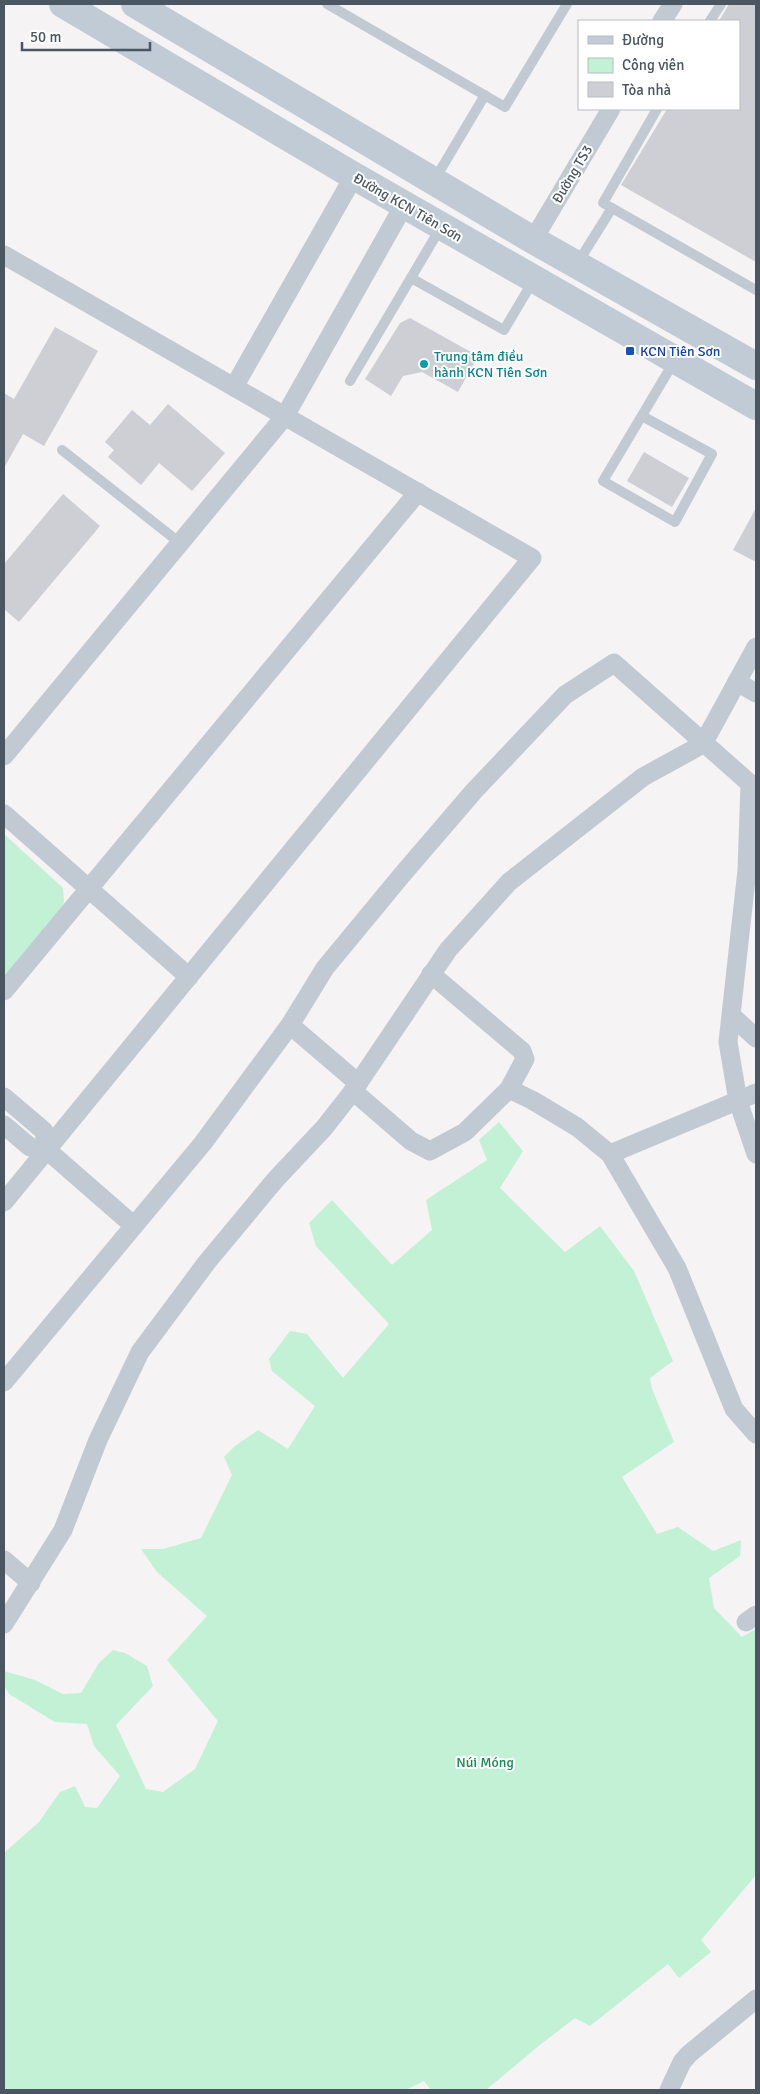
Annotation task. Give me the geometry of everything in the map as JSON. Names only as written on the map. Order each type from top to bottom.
[{"type":"main road","name":"Đường KCN Tiên Sơn","points":[[63,4],[354,176],[756,406]]},
{"type":"main road","points":[[135,4],[533,240],[756,366]]},
{"type":"main road","points":[[525,274],[533,240]]},
{"type":"street","points":[[663,20],[673,4]]},
{"type":"street","name":"Đường TS3","points":[[533,240],[609,110]]},
{"type":"street","points":[[234,387],[354,176]]},
{"type":"street","points":[[4,756],[285,416],[404,205]]},
{"type":"street","points":[[4,255],[532,558],[4,1202]]},
{"type":"street","points":[[4,991],[418,492]]},
{"type":"street","points":[[4,1624],[63,1530],[98,1440],[140,1352],[207,1262],[276,1179],[324,1128],[356,1087],[448,950],[509,882],[643,777],[704,744],[756,647]]},
{"type":"street","points":[[4,1382],[132,1225],[203,1143],[290,1025],[325,968],[401,876],[474,791],[565,696],[614,663],[753,787],[747,870],[728,1042],[738,1101],[756,1154]]},
{"type":"street","points":[[736,682],[756,693]]},
{"type":"street","points":[[4,814],[188,977]]},
{"type":"street","points":[[741,930],[756,942]]},
{"type":"street","points":[[290,1025],[411,1141],[430,1151],[465,1132],[509,1089],[525,1059],[522,1051],[431,974]]},
{"type":"street","points":[[732,1016],[756,1038]]},
{"type":"street","points":[[509,1089],[532,1100],[577,1127],[610,1154],[677,1268],[734,1409],[756,1434]]},
{"type":"street","points":[[610,1154],[756,1093]]},
{"type":"street","points":[[4,1097],[44,1130],[47,1150]]},
{"type":"street","points":[[4,1125],[30,1147],[47,1150],[132,1225]]},
{"type":"street","points":[[4,1560],[31,1583]]},
{"type":"street","points":[[669,2090],[682,2062],[689,2054],[756,1999]]},
{"type":"lane","points":[[327,4],[505,107],[568,4]]},
{"type":"lane","points":[[711,20],[721,4]]},
{"type":"lane","points":[[434,180],[485,95]]},
{"type":"lane","points":[[656,110],[603,203],[756,290]]},
{"type":"lane","points":[[577,264],[612,208]]},
{"type":"lane","points":[[350,381],[442,226]]},
{"type":"lane","points":[[411,278],[504,330],[525,274]]},
{"type":"lane","points":[[642,416],[712,454],[675,522],[603,481],[675,360]]},
{"type":"lane","points":[[62,450],[180,543]]},
{"type":"green space","points":[[4,834],[63,888],[64,902],[60,911],[4,979]]},
{"type":"green space","name":"Núi Móng","points":[[499,1122],[523,1151],[500,1188],[565,1252],[600,1226],[634,1271],[673,1361],[650,1378],[652,1389],[674,1442],[622,1477],[657,1534],[678,1527],[713,1551],[741,1540],[740,1556],[709,1578],[714,1608],[742,1637],[756,1629],[756,1875],[701,1940],[711,1952],[679,1978],[668,1964],[590,2026],[575,2018],[486,2090],[431,2090],[424,2081],[406,2090],[4,2090],[4,1853],[39,1822],[60,1792],[75,1786],[85,1807],[97,1808],[120,1776],[94,1746],[87,1724],[55,1722],[9,1694],[4,1685],[4,1671],[35,1680],[63,1694],[81,1693],[99,1663],[113,1650],[125,1653],[147,1666],[153,1686],[116,1725],[146,1789],[163,1792],[195,1769],[218,1721],[167,1660],[207,1616],[157,1572],[141,1549],[163,1549],[201,1538],[232,1475],[224,1457],[235,1446],[258,1430],[288,1449],[315,1406],[272,1371],[269,1359],[290,1331],[307,1334],[343,1378],[389,1324],[316,1246],[309,1223],[332,1200],[392,1265],[432,1230],[426,1200],[487,1160],[479,1140]]},
{"type":"building","points":[[729,4],[756,4],[756,262],[621,185],[666,110],[740,110],[740,20],[720,20]]},
{"type":"building","name":"Trung tâm điều hành KCN Tiên Sơn","points":[[410,318],[478,356],[458,392],[422,372],[403,376],[391,396],[365,379],[400,323]]},
{"type":"building","points":[[55,327],[98,351],[44,446],[23,434],[4,468],[4,393],[14,399]]},
{"type":"building","points":[[168,404],[225,453],[192,491],[159,463],[141,485],[108,457],[114,450],[105,442],[132,410],[150,425]]},
{"type":"building","points":[[644,452],[689,478],[672,507],[627,481]]},
{"type":"building","points":[[63,494],[100,526],[19,622],[4,609],[4,564]]},
{"type":"building","points":[[756,508],[756,562],[733,550]]},
{"type":"place","name":"KCN Tiên Sơn","points":[[630,351]]},
{"type":"place","name":"Trung tâm điều hành KCN Tiên Sơn","points":[[424,364]]}]
